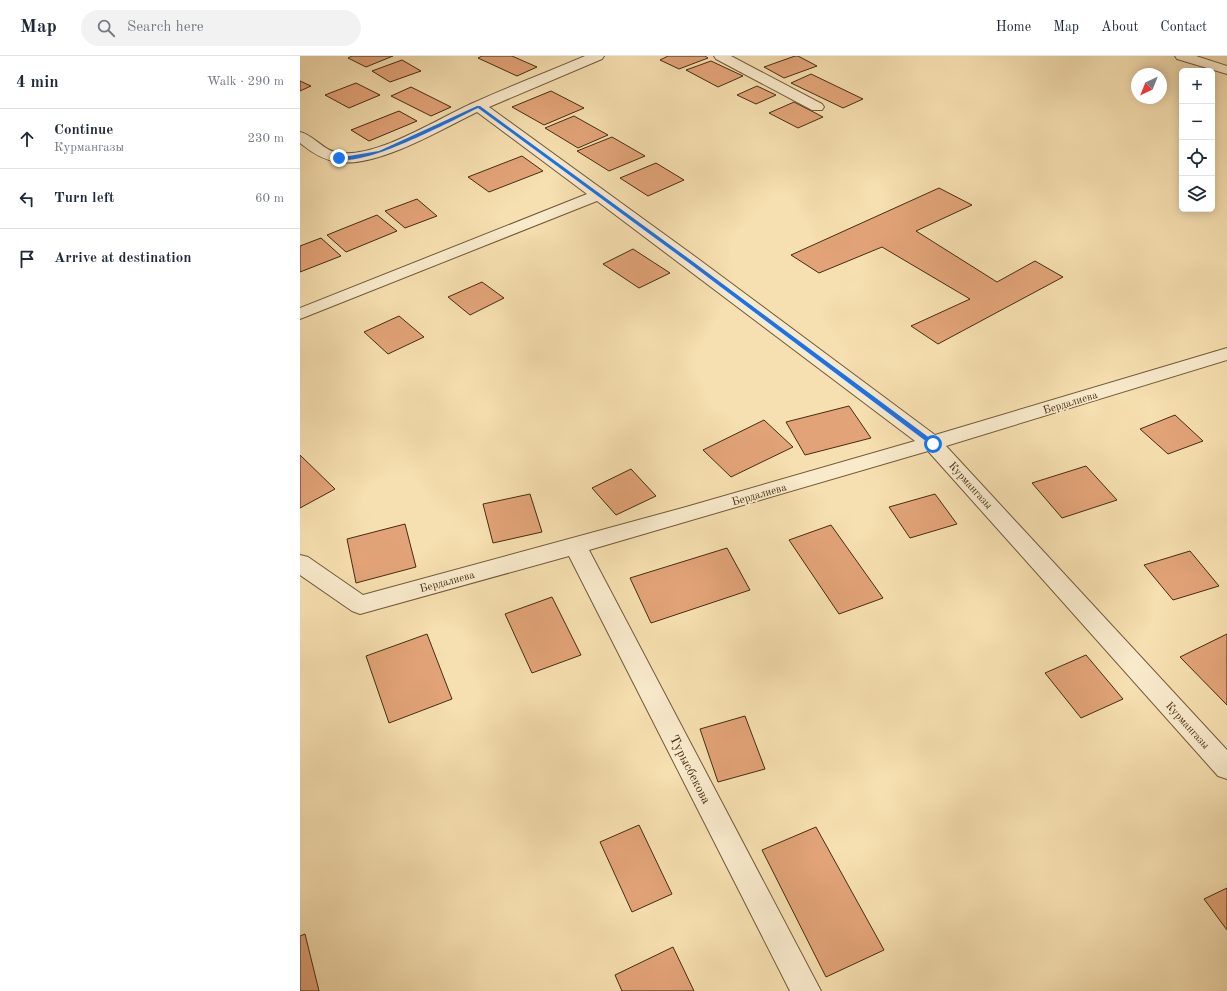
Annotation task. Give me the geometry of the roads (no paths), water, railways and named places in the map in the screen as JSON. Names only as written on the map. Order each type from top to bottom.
[{"type":"street","points":[[300,136],[323,154],[339,158],[362,156],[381,152],[478,106],[597,56]]},
{"type":"street","points":[[721,56],[816,108]]},
{"type":"street","points":[[1182,56],[1227,70]]},
{"type":"street","name":"Курмангазы","points":[[478,106],[691,262],[933,444],[1227,768]]},
{"type":"street","points":[[300,314],[598,195]]},
{"type":"street","name":"Бердалиева","points":[[300,562],[360,605],[576,547],[933,444],[1227,354]]},
{"type":"street","name":"Турысбекова","points":[[576,547],[806,991]]}]
